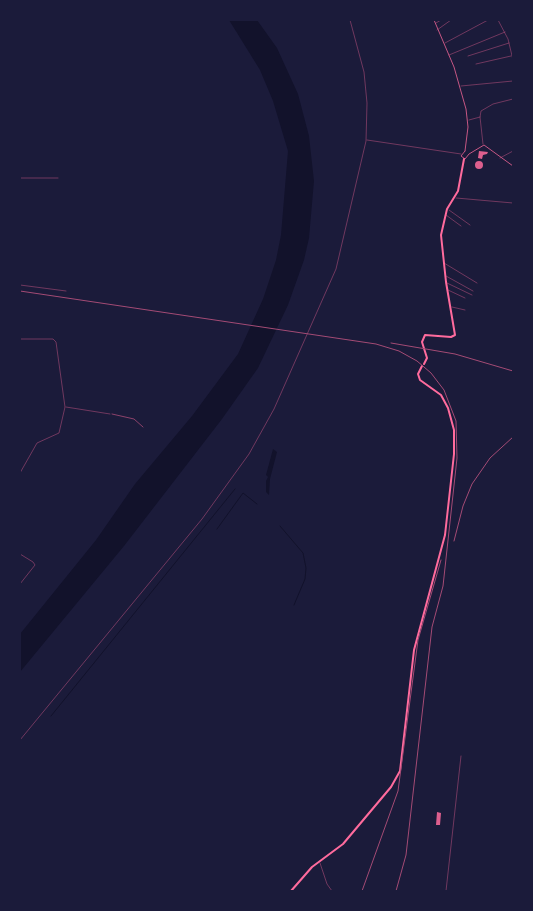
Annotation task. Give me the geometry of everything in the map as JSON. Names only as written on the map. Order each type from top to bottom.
[{"type":"main road","points":[[291,891],[320,862],[343,844],[394,783],[401,767],[415,643],[445,535],[454,463],[454,434],[448,408],[441,395],[420,380],[419,372],[426,358],[422,340],[427,334],[450,337],[455,334],[449,306],[441,235],[447,209],[460,187],[464,159]]},
{"type":"street","points":[[20,740],[202,519],[232,478],[268,420],[330,286],[342,249],[366,141],[367,103],[364,72],[358,42],[350,20]]},
{"type":"street","points":[[434,20],[460,86],[467,120],[466,151],[469,154]]},
{"type":"street","points":[[435,24],[441,20]]},
{"type":"street","points":[[437,30],[451,20]]},
{"type":"street","points":[[443,45],[488,20]]},
{"type":"street","points":[[498,20],[510,43],[513,60]]},
{"type":"street","points":[[448,55],[505,32]]},
{"type":"street","points":[[468,56],[510,43]]},
{"type":"street","points":[[476,64],[512,56]]},
{"type":"street","points":[[460,86],[513,81]]},
{"type":"street","points":[[513,99],[490,105],[481,111],[480,118],[483,145],[513,166]]},
{"type":"street","points":[[467,120],[480,118]]},
{"type":"street","points":[[366,141],[371,139],[461,154],[466,151]]},
{"type":"street","points":[[461,154],[464,159],[483,145]]},
{"type":"street","points":[[500,158],[513,151]]},
{"type":"street","points":[[20,178],[58,178]]},
{"type":"street","points":[[455,197],[513,203]]},
{"type":"street","points":[[447,209],[470,225]]},
{"type":"street","points":[[446,214],[461,226]]},
{"type":"street","points":[[443,262],[477,283]]},
{"type":"street","points":[[445,275],[473,291]]},
{"type":"street","points":[[446,282],[472,295]]},
{"type":"street","points":[[20,285],[66,290]]},
{"type":"street","points":[[447,290],[465,298]]},
{"type":"street","points":[[449,306],[465,310]]},
{"type":"street","points":[[20,339],[53,339],[56,342],[65,407],[59,433],[36,443],[20,473]]},
{"type":"street","points":[[65,407],[110,414]]},
{"type":"street","points":[[20,554],[33,562],[35,567],[20,584]]},
{"type":"street","points":[[446,891],[461,756]]},
{"type":"street","points":[[320,862],[327,884],[332,891]]},
{"type":"path","points":[[110,414],[134,419],[143,427]]},
{"type":"shaded area","points":[[229,20],[257,20],[277,48],[298,94],[309,136],[314,181],[309,238],[304,260],[288,305],[258,368],[222,419],[124,546],[20,672],[20,634],[96,540],[135,484],[192,416],[238,354],[263,299],[276,260],[281,235],[288,151],[273,101],[260,70]]},
{"type":"shaded area","points":[[273,449],[277,452],[270,479],[269,495],[266,492],[268,477],[266,475]]},
{"type":"building","points":[[479,151],[488,152],[483,155],[482,159],[478,158]]},
{"type":"building","points":[[479,161],[483,165],[479,169],[475,165]]},
{"type":"building","points":[[437,812],[441,813],[440,825],[436,825]]},
{"type":"waterway","points":[[51,716],[235,489]]},
{"type":"waterway","points":[[217,529],[243,493],[257,504]]},
{"type":"waterway","points":[[280,526],[303,553],[306,568],[305,579],[294,605]]},
{"type":"railway","points":[[20,291],[376,344],[399,351],[417,361],[431,373],[444,390],[456,421],[457,458],[443,586],[432,627],[406,855],[396,891]]},
{"type":"railway","points":[[391,343],[455,354],[513,371]]},
{"type":"railway","points":[[454,541],[463,506],[472,484],[490,458],[513,437]]},
{"type":"railway","points":[[362,891],[398,791],[418,640],[441,560]]}]
